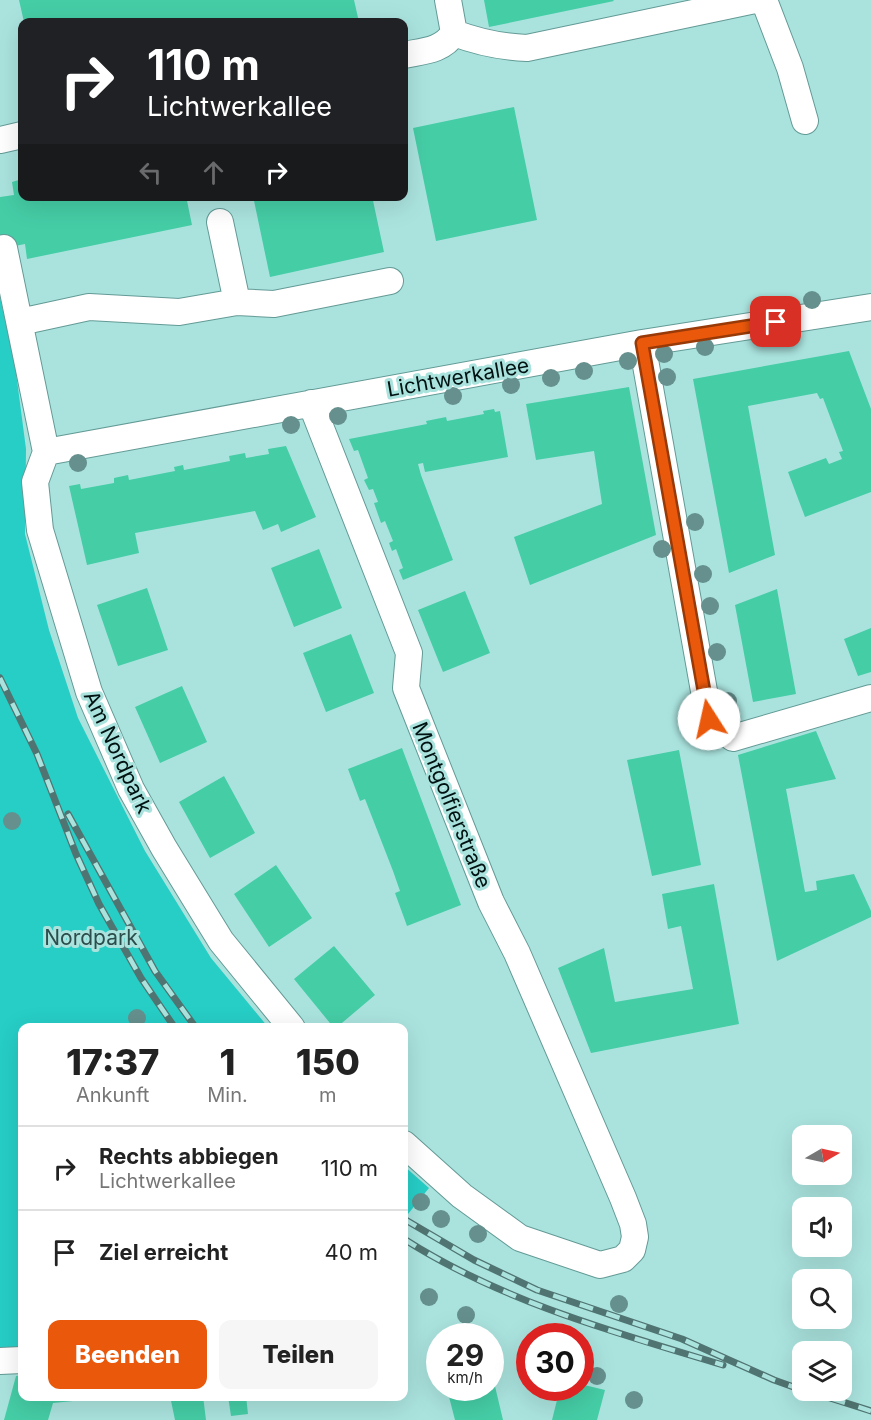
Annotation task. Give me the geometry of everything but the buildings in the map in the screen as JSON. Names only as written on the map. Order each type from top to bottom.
[{"type":"street","points":[[408,54],[439,48],[447,43],[454,33],[448,0]]},
{"type":"street","points":[[454,33],[505,47],[528,48],[755,0]]},
{"type":"street","points":[[764,0],[790,68],[805,121]]},
{"type":"street","points":[[0,140],[18,136]]},
{"type":"street","points":[[220,222],[237,302]]},
{"type":"street","points":[[4,248],[45,446]]},
{"type":"street","points":[[20,322],[89,307],[179,312],[237,302],[274,304],[390,281]]},
{"type":"street","name":"Lichtwerkallee","points":[[45,446],[311,403],[642,343],[870,311]]},
{"type":"street","points":[[642,343],[709,719],[733,738],[871,698]]},
{"type":"street","name":"Montgolfierstraße","points":[[311,403],[409,653],[406,688],[491,902],[518,953],[623,1198],[633,1224],[635,1237],[632,1250],[623,1259],[600,1265],[520,1238],[462,1196],[408,1148]]},
{"type":"street","name":"Am Nordpark","points":[[45,446],[35,482],[40,530],[89,692],[131,789],[170,857],[221,941],[288,1023]]},
{"type":"street","points":[[0,1361],[18,1360]]},
{"type":"green space","name":"Nordpark","points":[[0,297],[15,365],[26,449],[25,534],[49,630],[78,718],[145,851],[211,958],[265,1023],[18,1023],[18,1348],[0,1350]]},
{"type":"green space","points":[[408,1170],[429,1188],[408,1214]]},
{"type":"railway","points":[[0,678],[37,754],[76,854],[99,904],[141,978],[172,1023]]},
{"type":"railway","points":[[68,814],[155,971],[192,1023]]},
{"type":"railway","points":[[408,1221],[474,1260],[537,1290],[682,1339],[792,1386]]},
{"type":"railway","points":[[408,1241],[479,1280],[559,1313],[723,1365]]},
{"type":"railway","points":[[840,1401],[871,1411]]},
{"type":"route","points":[[709,719],[642,343],[776,322]]}]
